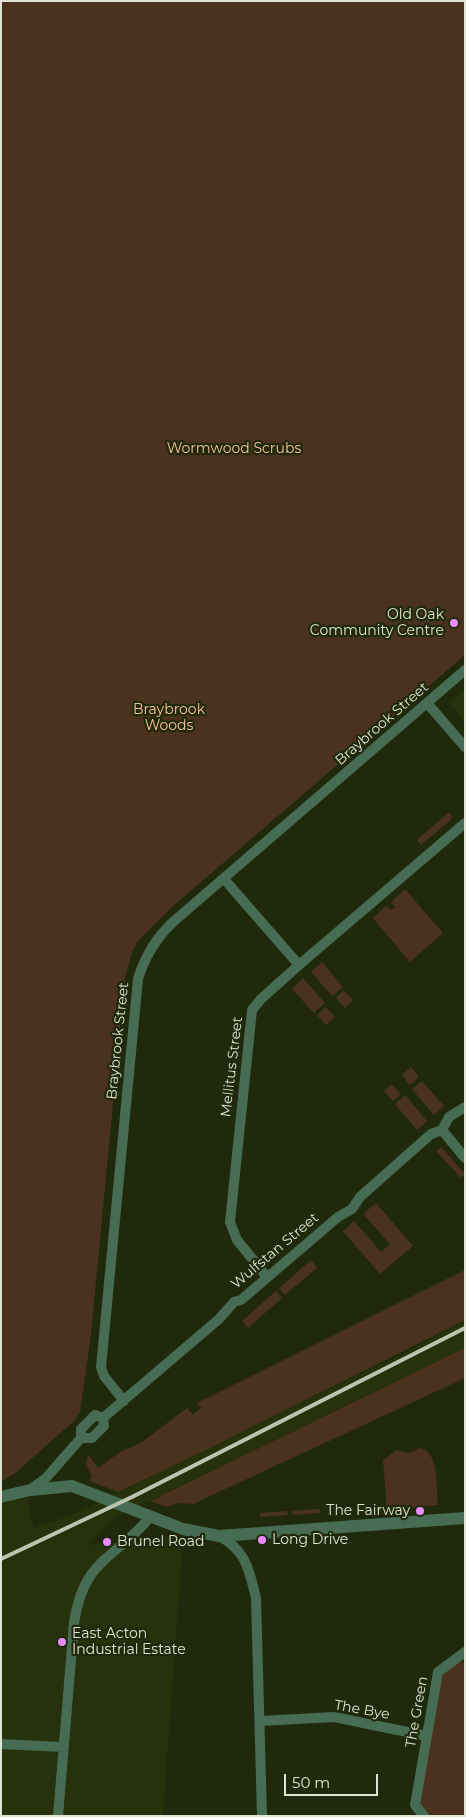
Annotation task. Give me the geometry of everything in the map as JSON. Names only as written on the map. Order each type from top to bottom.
[{"type":"street","name":"Braybrook Street","points":[[124,1401],[104,1376],[101,1368],[138,979],[147,955],[163,932],[465,670]]},
{"type":"street","points":[[427,703],[465,747]]},
{"type":"street","name":"Mellitus Street","points":[[267,1277],[236,1240],[230,1222],[252,1010],[261,999],[299,965],[465,823]]},
{"type":"street","points":[[224,879],[299,965]]},
{"type":"street","name":"Wulfstan Street","points":[[103,1418],[219,1319],[234,1302],[241,1300],[338,1217],[352,1209],[360,1197],[431,1134],[442,1130],[449,1117],[465,1107]]},
{"type":"street","points":[[442,1130],[465,1158]]},
{"type":"street","name":"Wulfstan Street","points":[[30,1490],[46,1478],[81,1438],[80,1429],[86,1423],[95,1415],[103,1418]]},
{"type":"street","name":"Wulfstan Street","points":[[81,1438],[92,1438],[104,1426],[103,1418]]},
{"type":"street","points":[[1,1497],[30,1490],[72,1486],[192,1531],[219,1536],[465,1518]]},
{"type":"street","points":[[58,1816],[74,1623],[80,1595],[87,1578],[102,1560],[151,1516]]},
{"type":"street","points":[[219,1536],[232,1543],[240,1552],[249,1572],[256,1598],[261,1721],[262,1816]]},
{"type":"street","name":"The Green","points":[[424,1816],[415,1805],[438,1672],[465,1652]]},
{"type":"street","name":"The Bye","points":[[261,1721],[334,1717],[427,1736]]},
{"type":"street","points":[[1,1744],[63,1747]]},
{"type":"shaded area","points":[[465,689],[465,723],[449,702]]},
{"type":"shaded area","points":[[465,1320],[465,1348],[114,1518],[86,1545],[178,1537],[182,1553],[163,1816],[1,1816],[1,1504],[27,1497],[34,1528],[78,1512],[406,1352]]},
{"type":"green space","name":"Wormwood Scrubs","points":[[1,1],[465,1],[465,655],[172,907],[138,941],[132,952],[125,978],[91,1334],[80,1412],[74,1421],[14,1474],[1,1482]]},
{"type":"green space","points":[[449,812],[453,818],[421,845],[417,840]]},
{"type":"green space","points":[[405,889],[443,933],[410,962],[373,918],[386,906],[391,910],[395,907],[391,902]]},
{"type":"green space","points":[[322,962],[343,987],[332,996],[311,972]]},
{"type":"green space","points":[[303,978],[325,1003],[314,1013],[292,989]]},
{"type":"green space","points":[[344,990],[353,1000],[345,1008],[336,998]]},
{"type":"green space","points":[[326,1007],[335,1017],[326,1025],[317,1015]]},
{"type":"green space","points":[[411,1067],[419,1077],[410,1085],[402,1075]]},
{"type":"green space","points":[[422,1081],[444,1106],[434,1115],[412,1089]]},
{"type":"green space","points":[[391,1084],[401,1094],[393,1101],[384,1091]]},
{"type":"green space","points":[[405,1095],[427,1121],[417,1130],[395,1104]]},
{"type":"green space","points":[[441,1147],[465,1174],[461,1178],[436,1151]]},
{"type":"green space","points":[[376,1203],[413,1246],[380,1274],[343,1231],[354,1221],[381,1252],[390,1244],[363,1214]]},
{"type":"green space","points":[[311,1260],[317,1268],[285,1295],[279,1288]]},
{"type":"green space","points":[[465,1270],[465,1320],[118,1492],[90,1481],[92,1477],[86,1464],[88,1454],[98,1468],[120,1452],[142,1442],[187,1408],[193,1415],[201,1408],[197,1403]]},
{"type":"green space","points":[[276,1291],[282,1298],[248,1328],[242,1321]]},
{"type":"green space","points":[[465,1348],[465,1378],[193,1504],[179,1503],[167,1507],[150,1501]]},
{"type":"green space","points":[[420,1448],[426,1450],[434,1463],[438,1505],[387,1509],[383,1460],[397,1450],[409,1453]]},
{"type":"green space","points":[[320,1509],[320,1513],[293,1515],[292,1511]]},
{"type":"green space","points":[[287,1511],[288,1515],[260,1517],[260,1513]]},
{"type":"green space","points":[[465,1661],[465,1816],[426,1816],[417,1805],[441,1675],[449,1665]]},
{"type":"railway","points":[[1,1559],[132,1497],[465,1328]]},
{"type":"place","name":"Old Oak Community Centre","points":[[454,623]]},
{"type":"place","name":"The Fairway","points":[[420,1511]]},
{"type":"place","name":"Long Drive","points":[[262,1540]]},
{"type":"place","name":"Brunel Road","points":[[107,1542]]},
{"type":"place","name":"East Acton Industrial Estate","points":[[62,1642]]},
{"type":"park label","name":"Braybrook Woods","points":[[169,718]]}]
